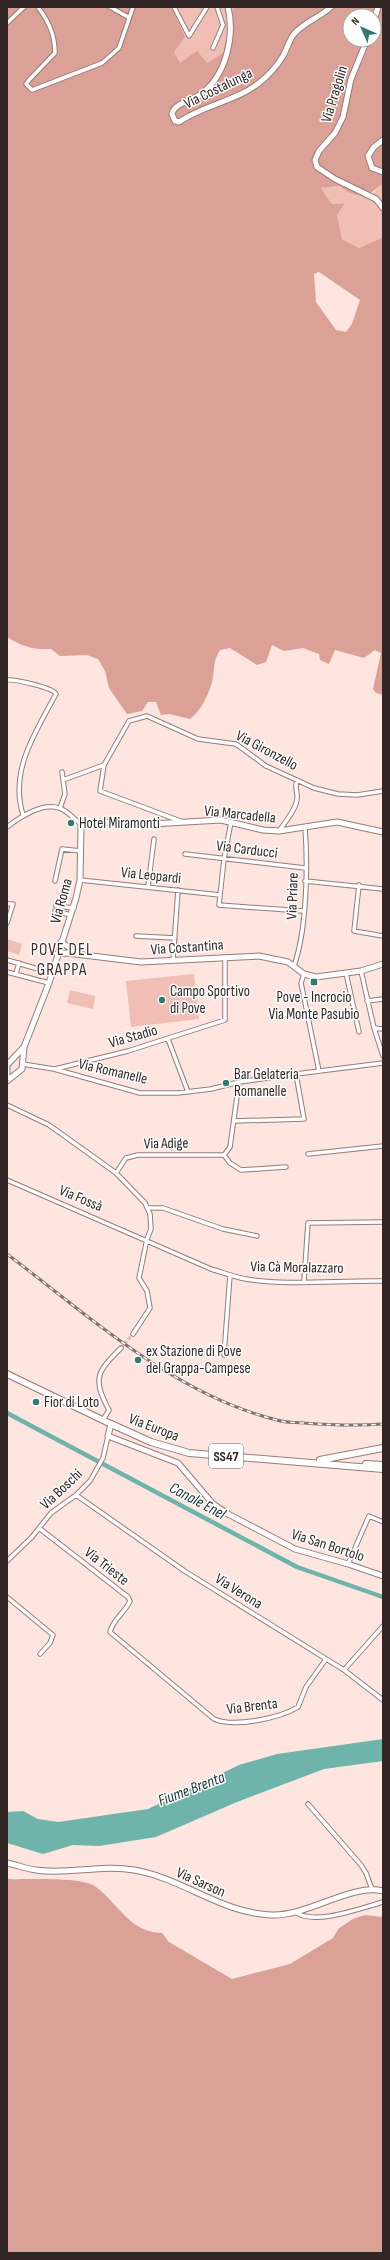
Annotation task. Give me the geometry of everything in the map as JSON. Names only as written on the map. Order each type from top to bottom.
[{"type":"highway","name":"Via Europa","points":[[111,1424],[151,1442],[182,1451],[218,1456],[303,1461]]},
{"type":"highway","points":[[303,1461],[335,1458],[383,1448]]},
{"type":"highway","name":"SS47","points":[[303,1461],[383,1469]]},
{"type":"highway","name":"SS47","points":[[346,1465],[383,1465]]},
{"type":"main road","name":"Via Costalunga","points":[[228,7],[228,48],[216,80],[202,94],[175,108],[172,114],[175,121],[179,122],[198,109],[246,91],[258,83],[272,71],[283,56],[293,35],[300,28],[330,7]]},
{"type":"main road","name":"Via Pragolin","points":[[364,48],[351,79],[343,116],[335,133],[319,150],[316,160],[317,167],[335,179],[376,199],[383,208]]},
{"type":"main road","points":[[383,140],[374,147],[368,156],[372,168],[383,172]]},
{"type":"main road","points":[[82,825],[87,821],[134,825],[183,822]]},
{"type":"main road","name":"Via Marcadella","points":[[183,822],[231,822],[263,830],[279,830],[337,822],[383,832]]},
{"type":"main road","name":"Via Roma","points":[[19,1072],[24,1047],[49,983],[61,942],[74,908],[80,880],[82,825]]},
{"type":"main road","name":"Via Costantina","points":[[61,942],[79,954]]},
{"type":"main road","name":"Via Costantina","points":[[57,954],[79,954],[141,962],[258,956],[280,959],[294,966],[304,974]]},
{"type":"main road","points":[[304,974],[316,977],[362,971],[383,964]]},
{"type":"main road","name":"Via Roma","points":[[8,1065],[24,1047]]},
{"type":"main road","points":[[8,1065],[22,1063]]},
{"type":"main road","points":[[7,1080],[19,1072],[8,1065]]},
{"type":"main road","points":[[7,1080],[8,1065]]},
{"type":"main road","name":"Via Europa","points":[[7,1374],[111,1424]]},
{"type":"main road","name":"Via Boschi","points":[[108,1436],[111,1424]]},
{"type":"main road","name":"Via San Bortolo","points":[[108,1436],[178,1463],[214,1504],[228,1514],[295,1550],[348,1564],[383,1576]]},
{"type":"main road","name":"Via Sarson","points":[[7,1863],[37,1870],[132,1869],[160,1877],[234,1909],[272,1915],[295,1912],[353,1893],[372,1890],[383,1891]]},
{"type":"street","points":[[7,22],[24,7]]},
{"type":"street","points":[[38,7],[48,20],[55,38],[55,54],[26,84],[32,90],[102,63],[119,48],[128,17],[133,7]]},
{"type":"street","points":[[110,7],[128,17]]},
{"type":"street","points":[[174,7],[189,36],[207,7]]},
{"type":"street","points":[[213,48],[223,25],[217,7]]},
{"type":"street","points":[[7,680],[17,680],[38,687],[52,689],[56,694],[31,741],[19,773],[23,815]]},
{"type":"street","name":"Via Gironzello","points":[[102,773],[104,765],[129,721],[147,716],[198,739],[236,744],[266,766],[314,788],[338,794],[357,795],[383,791]]},
{"type":"street","points":[[63,780],[104,765]]},
{"type":"street","points":[[60,808],[65,794],[62,772]]},
{"type":"street","name":"Via Marcadella","points":[[102,773],[99,786],[102,794],[145,806],[183,822]]},
{"type":"street","points":[[279,830],[296,804],[297,799],[295,786],[297,780]]},
{"type":"street","points":[[7,827],[23,815],[35,810],[60,808],[82,825]]},
{"type":"street","points":[[231,822],[224,859],[219,905],[303,911]]},
{"type":"street","name":"Via Priare","points":[[294,966],[301,945],[306,868],[305,827]]},
{"type":"street","points":[[148,887],[154,839]]},
{"type":"street","name":"Via Roma","points":[[55,881],[62,849],[81,851]]},
{"type":"street","name":"Via Carducci","points":[[185,854],[306,868]]},
{"type":"street","name":"Via Leopardi","points":[[80,880],[220,895]]},
{"type":"street","points":[[305,881],[358,885],[383,889]]},
{"type":"street","points":[[358,885],[354,931],[383,936]]},
{"type":"street","points":[[173,960],[178,890]]},
{"type":"street","points":[[7,904],[13,904],[7,923]]},
{"type":"street","points":[[56,906],[74,908]]},
{"type":"street","points":[[55,911],[71,915]]},
{"type":"street","points":[[136,936],[175,938]]},
{"type":"street","name":"Via Stadio","points":[[54,1069],[128,1051],[226,1020],[225,957]]},
{"type":"street","points":[[7,960],[52,973]]},
{"type":"street","points":[[16,974],[19,963]]},
{"type":"street","points":[[362,971],[374,1028],[383,1056]]},
{"type":"street","points":[[7,972],[49,983]]},
{"type":"street","points":[[346,973],[359,1032]]},
{"type":"street","points":[[304,974],[301,983],[319,1071]]},
{"type":"street","points":[[368,1001],[383,999]]},
{"type":"street","points":[[374,1028],[383,1029]]},
{"type":"street","points":[[168,1038],[188,1092]]},
{"type":"street","name":"Via Romanelle","points":[[22,1063],[29,1067],[54,1069],[140,1092],[188,1092],[211,1089],[239,1082],[383,1063]]},
{"type":"street","points":[[19,1072],[29,1067]]},
{"type":"street","points":[[234,1121],[304,1120],[296,1074]]},
{"type":"street","points":[[239,1082],[230,1147],[224,1154],[230,1163],[241,1170],[286,1167]]},
{"type":"street","points":[[7,1105],[49,1124],[116,1173],[148,1208],[151,1228],[147,1239],[139,1278],[147,1292],[150,1308],[132,1334]]},
{"type":"street","points":[[308,1154],[383,1146]]},
{"type":"street","name":"Via Adige","points":[[116,1173],[126,1158],[138,1154],[224,1154]]},
{"type":"street","name":"Via Fossà","points":[[7,1180],[147,1239]]},
{"type":"street","points":[[148,1208],[163,1208],[223,1229],[257,1236]]},
{"type":"street","points":[[304,1281],[308,1223],[383,1222]]},
{"type":"street","name":"Via Cà Moralazzaro","points":[[147,1239],[211,1268],[247,1279],[383,1281]]},
{"type":"street","points":[[224,1355],[230,1275]]},
{"type":"street","points":[[103,1420],[109,1410],[99,1387],[99,1374],[104,1364],[121,1348]]},
{"type":"street","name":"Via Boschi","points":[[7,1561],[39,1528],[51,1513],[76,1496],[90,1481],[103,1458],[108,1436]]},
{"type":"street","name":"Via Verona","points":[[76,1496],[186,1572],[344,1670],[383,1700]]},
{"type":"street","points":[[348,1564],[369,1516],[383,1522]]},
{"type":"street","name":"Via Trieste","points":[[39,1528],[128,1597],[130,1601],[127,1608],[111,1625],[110,1632]]},
{"type":"street","points":[[7,1597],[53,1635],[50,1644],[40,1654]]},
{"type":"street","points":[[344,1670],[383,1626]]},
{"type":"street","name":"Via Brenta","points":[[110,1632],[214,1719],[222,1722],[232,1723],[281,1716],[298,1707],[306,1688],[326,1659]]},
{"type":"street","points":[[308,1804],[361,1866],[366,1873],[372,1890]]},
{"type":"street","points":[[295,1912],[310,1917],[330,1916],[383,1902]]},
{"type":"shaded area","points":[[7,7],[171,7],[185,37],[174,52],[180,63],[197,51],[207,63],[223,53],[233,7],[383,7],[383,184],[365,197],[349,193],[340,186],[321,188],[332,204],[345,203],[337,215],[342,239],[359,248],[383,237],[383,695],[376,693],[373,689],[381,653],[375,650],[364,658],[335,650],[329,664],[320,660],[319,654],[303,648],[284,651],[272,645],[266,662],[257,665],[230,648],[220,650],[215,661],[212,682],[208,694],[202,706],[190,719],[169,714],[161,715],[156,702],[148,702],[142,711],[127,714],[109,688],[105,671],[98,659],[87,655],[60,656],[51,649],[38,649],[17,643],[7,637]],"holes":[[[319,272],[360,300],[352,324],[346,332],[336,330],[316,302],[314,274]]]},
{"type":"shaded area","points":[[171,7],[233,7],[223,53],[207,63],[180,64],[174,52]]},
{"type":"shaded area","points":[[383,184],[383,237],[359,248],[342,239],[337,215],[345,203],[332,204],[321,188],[340,186],[349,193],[373,193]]},
{"type":"shaded area","points":[[7,939],[22,944],[19,955],[7,951]]},
{"type":"shaded area","name":"Campo Sportivo di Pove","points":[[194,974],[199,1019],[131,1027],[126,981]]},
{"type":"shaded area","points":[[70,990],[95,996],[93,1009],[67,1003]]},
{"type":"shaded area","points":[[7,1879],[53,1879],[79,1881],[96,1887],[133,1923],[141,1928],[162,1933],[169,1942],[232,1979],[290,1964],[333,1938],[338,1929],[353,1919],[365,1915],[383,1917],[383,2253],[7,2253]]},
{"type":"water","points":[[383,1739],[383,1761],[324,1769],[237,1802],[156,1837],[99,1846],[73,1845],[43,1854],[7,1843],[7,1812],[23,1811],[38,1819],[58,1822],[148,1809],[239,1765],[277,1754]]},
{"type":"waterway","name":"Canale Enel","points":[[7,1413],[297,1567],[383,1597]]},
{"type":"tunnel","points":[[121,1348],[133,1334]]},
{"type":"railway","points":[[7,1254],[134,1351],[168,1373],[203,1392],[239,1408],[283,1422],[344,1425],[383,1424]]},
{"type":"place","name":"Hotel Miramonti","points":[[71,823]]},
{"type":"place","name":"Pove - Incrocio Via Monte Pasubio","points":[[314,982]]},
{"type":"place","name":"Campo Sportivo di Pove","points":[[162,1000]]},
{"type":"place","name":"Bar Gelateria Romanelle","points":[[226,1083]]},
{"type":"place","name":"ex Stazione di Pove del Grappa-Campese","points":[[138,1360]]},
{"type":"place","name":"Fior di Loto","points":[[36,1402]]},
{"type":"district","name":"POVE DEL GRAPPA","points":[[62,959]]},
{"type":"water label","name":"Fiume Brenta","points":[[191,1788]]}]
